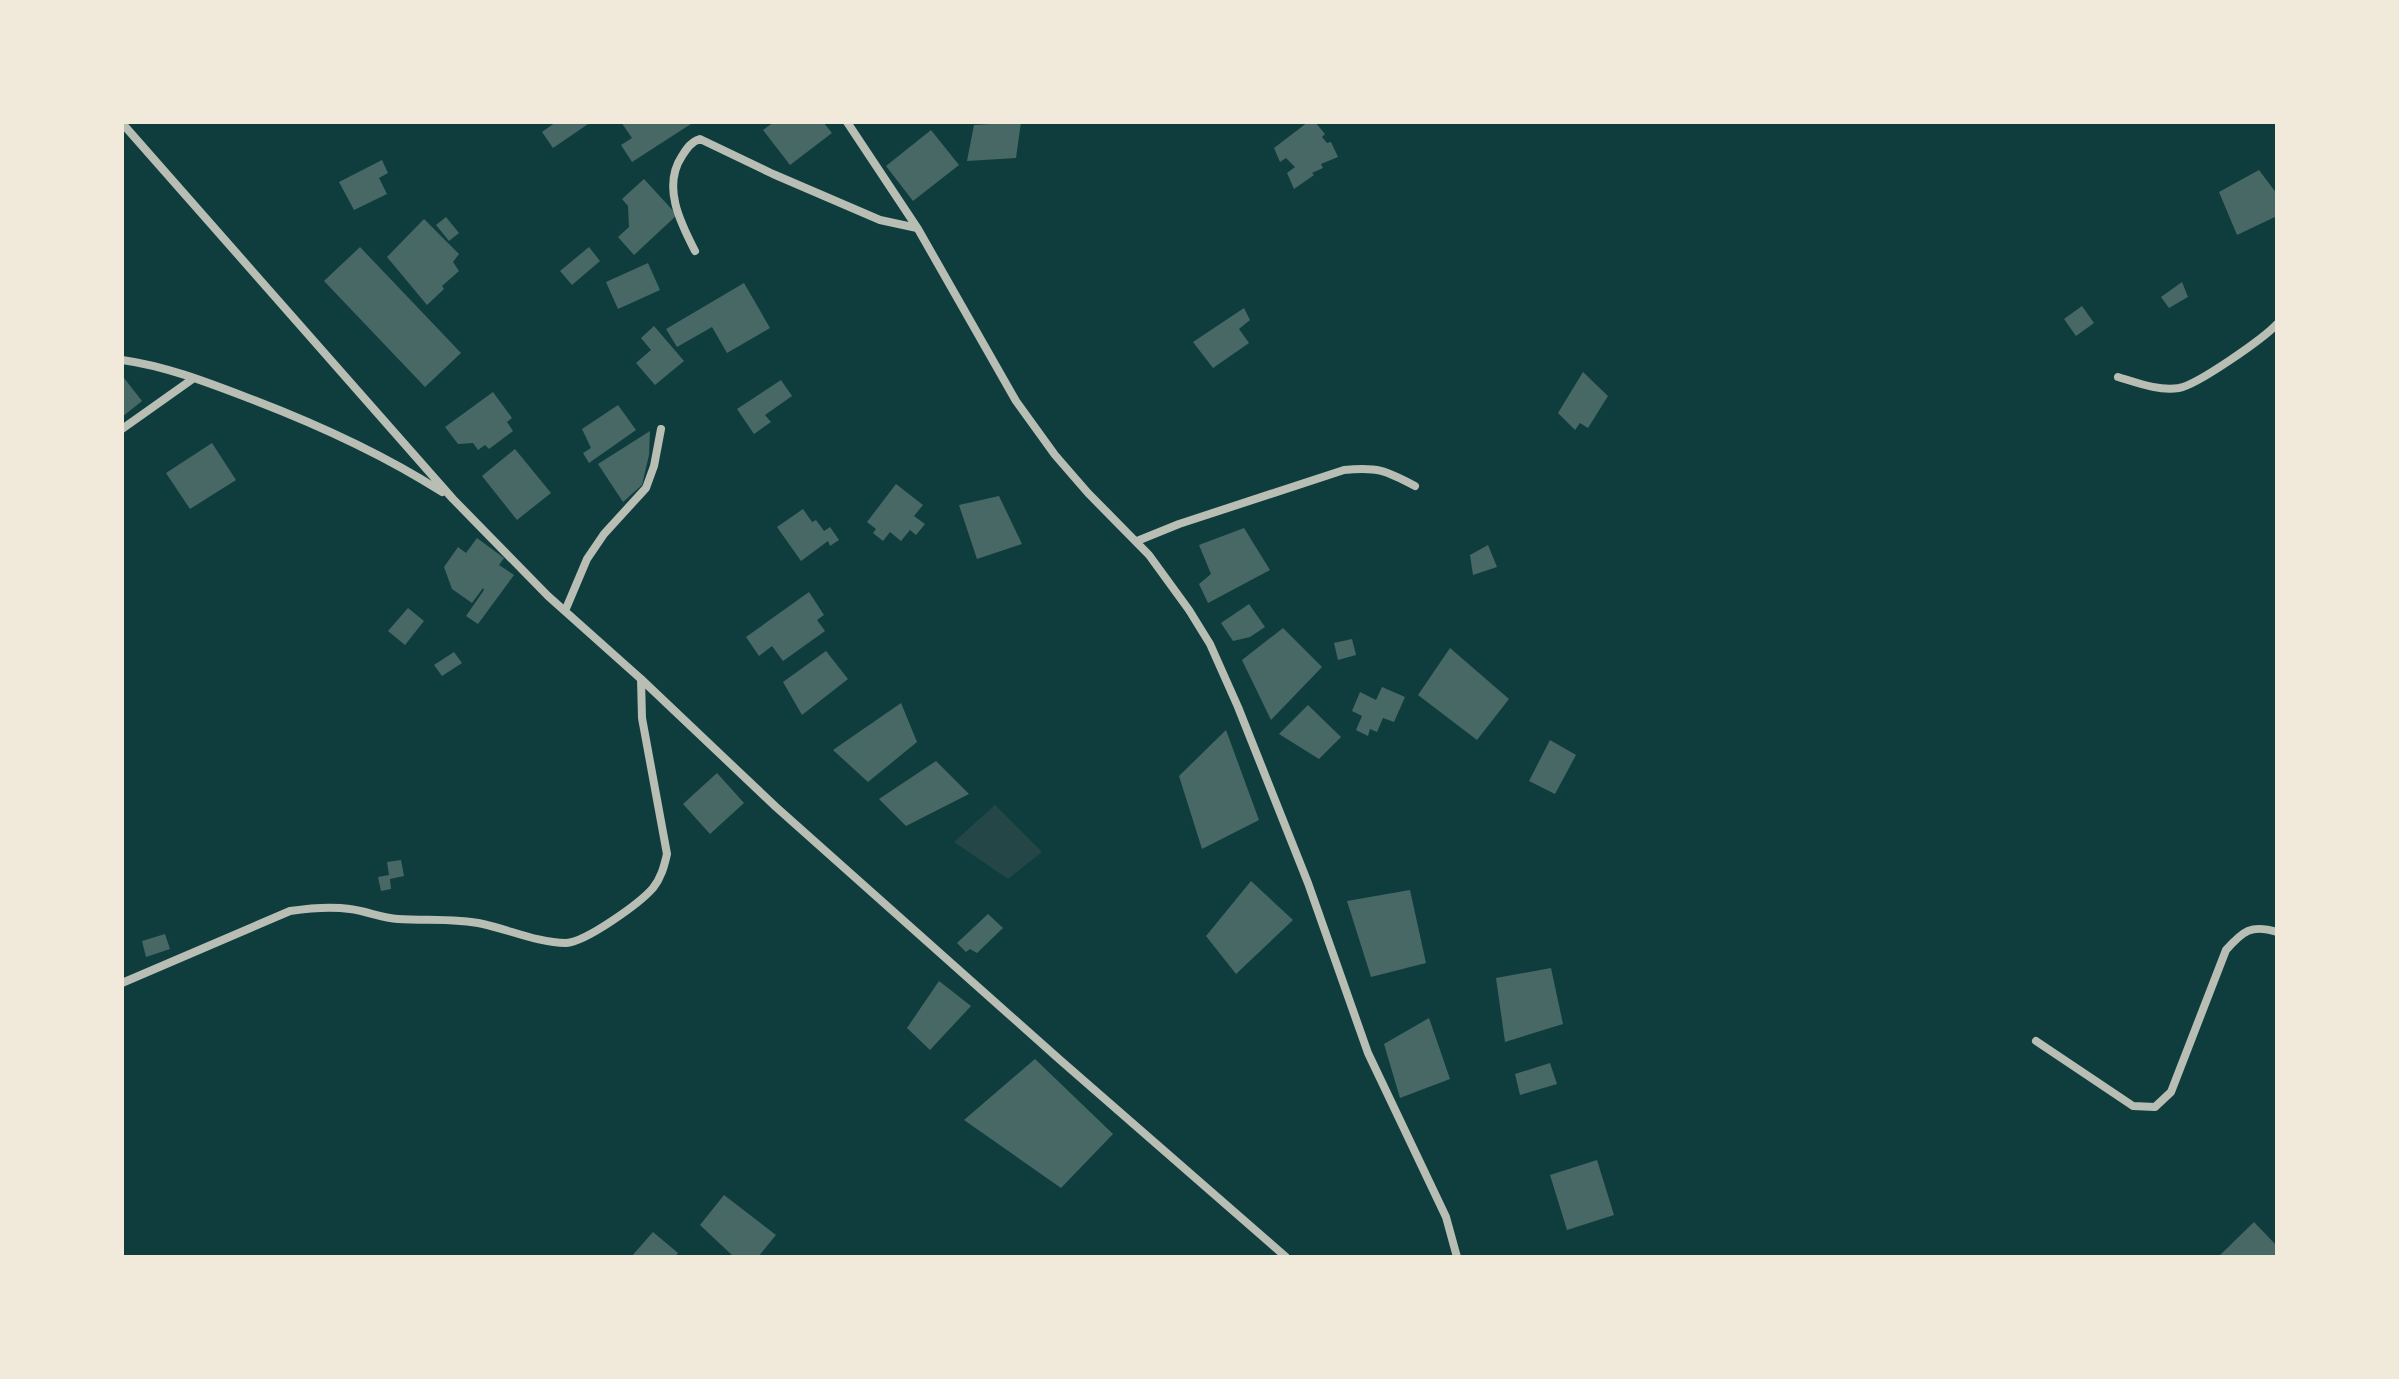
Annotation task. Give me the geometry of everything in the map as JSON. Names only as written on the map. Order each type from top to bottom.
[{"type":"street","points":[[847,122],[918,229],[1016,401],[1072,474],[1149,555],[1210,644],[1308,883],[1368,1053],[1446,1217],[1457,1257]]},
{"type":"street","points":[[122,123],[453,499],[565,611],[776,807],[1286,1257]]},
{"type":"street","points":[[695,251],[682,225],[673,191],[674,173],[681,157],[693,142],[700,139],[880,220],[918,229]]},
{"type":"street","points":[[2118,377],[2154,388],[2182,388],[2221,365],[2277,324]]},
{"type":"street","points":[[122,360],[194,378],[314,424],[367,448],[453,499]]},
{"type":"street","points":[[122,429],[194,378]]},
{"type":"street","points":[[565,611],[587,559],[604,534],[646,488],[661,429]]},
{"type":"street","points":[[1137,541],[1179,524],[1344,470],[1372,468],[1389,472],[1415,486]]},
{"type":"street","points":[[122,983],[290,911],[318,907],[352,909],[394,919],[480,923],[552,941],[569,943],[581,939],[623,914],[652,888],[663,871],[667,854],[642,718],[641,679]]},
{"type":"street","points":[[2036,1041],[2133,1106],[2155,1107],[2171,1092],[2226,950],[2241,933],[2263,928],[2277,932]]},
{"type":"shaded area","points":[[995,805],[1042,852],[1008,879],[954,842]]},
{"type":"building","points":[[556,122],[591,122],[553,148],[542,132]]},
{"type":"building","points":[[621,122],[694,122],[632,162],[621,145],[632,138]]},
{"type":"building","points":[[774,122],[823,122],[832,133],[790,165],[763,130]]},
{"type":"building","points":[[1021,122],[1016,158],[967,161],[974,125]]},
{"type":"building","points":[[1308,122],[1315,122],[1338,157],[1321,164],[1323,168],[1312,173],[1314,175],[1294,189],[1287,173],[1295,167],[1286,158],[1280,162],[1274,148]]},
{"type":"building","points":[[931,130],[959,165],[913,201],[886,166]]},
{"type":"building","points":[[382,160],[388,173],[379,178],[387,194],[354,210],[339,182]]},
{"type":"building","points":[[2259,170],[2277,194],[2277,216],[2237,235],[2219,192]]},
{"type":"building","points":[[644,179],[677,215],[634,255],[618,237],[629,227],[628,206],[622,199]]},
{"type":"building","points":[[446,217],[459,233],[449,241],[436,225]]},
{"type":"building","points":[[424,219],[459,254],[453,262],[459,271],[427,305],[387,257]]},
{"type":"building","points":[[360,247],[461,353],[425,387],[324,281]]},
{"type":"building","points":[[589,247],[600,261],[572,285],[560,271]]},
{"type":"building","points":[[648,263],[660,290],[618,309],[606,282]]},
{"type":"building","points":[[2182,282],[2188,297],[2169,308],[2161,297]]},
{"type":"building","points":[[744,283],[770,328],[727,353],[712,327],[677,347],[666,329]]},
{"type":"building","points":[[2082,306],[2094,323],[2076,336],[2064,319]]},
{"type":"building","points":[[1244,308],[1250,320],[1239,329],[1249,343],[1213,368],[1193,342]]},
{"type":"building","points":[[654,326],[684,361],[655,385],[636,363],[651,350],[641,338]]},
{"type":"building","points":[[1583,372],[1608,396],[1588,428],[1580,423],[1575,430],[1558,413]]},
{"type":"building","points":[[124,378],[142,401],[122,417],[122,380]]},
{"type":"building","points":[[781,380],[792,396],[765,415],[771,422],[754,434],[737,409]]},
{"type":"building","points":[[493,392],[512,418],[507,422],[513,431],[489,449],[485,445],[478,450],[473,443],[458,444],[445,427]]},
{"type":"building","points":[[618,405],[636,430],[589,463],[583,453],[591,448],[582,429]]},
{"type":"building","points":[[650,431],[649,455],[642,485],[623,502],[598,464]]},
{"type":"building","points":[[212,443],[236,480],[190,509],[166,473]]},
{"type":"building","points":[[515,449],[551,493],[517,520],[482,476]]},
{"type":"building","points":[[896,484],[923,505],[914,516],[925,524],[916,535],[910,530],[901,541],[890,532],[883,541],[873,533],[876,529],[867,522]]},
{"type":"building","points":[[999,496],[1022,544],[977,559],[959,505]]},
{"type":"building","points":[[803,509],[812,522],[816,520],[824,531],[830,527],[839,540],[830,546],[828,541],[801,561],[777,527]]},
{"type":"building","points":[[1244,528],[1270,570],[1208,603],[1199,584],[1211,574],[1199,545]]},
{"type":"building","points":[[477,538],[504,558],[499,565],[514,575],[478,624],[466,616],[483,588],[472,603],[452,589],[444,567],[458,547],[466,553]]},
{"type":"building","points":[[1488,545],[1497,567],[1473,575],[1470,555]]},
{"type":"building","points":[[809,592],[824,615],[817,620],[825,631],[783,661],[772,646],[759,656],[746,637]]},
{"type":"building","points":[[1249,604],[1265,627],[1250,637],[1233,641],[1221,623]]},
{"type":"building","points":[[408,608],[424,621],[405,645],[388,631]]},
{"type":"building","points":[[1283,628],[1322,667],[1271,720],[1242,660]]},
{"type":"building","points":[[1352,639],[1356,655],[1338,660],[1334,643]]},
{"type":"building","points":[[1450,648],[1509,699],[1477,740],[1418,695]]},
{"type":"building","points":[[826,651],[848,679],[802,715],[783,682]]},
{"type":"building","points":[[454,652],[462,663],[442,676],[434,665]]},
{"type":"building","points":[[1382,687],[1405,697],[1394,722],[1383,718],[1377,732],[1370,729],[1368,736],[1356,730],[1362,716],[1352,711],[1360,692],[1376,700]]},
{"type":"building","points":[[901,703],[917,742],[868,782],[833,750]]},
{"type":"building","points":[[1308,705],[1341,737],[1319,759],[1279,734]]},
{"type":"building","points":[[1226,730],[1259,820],[1202,849],[1179,776]]},
{"type":"building","points":[[1550,740],[1576,755],[1555,794],[1529,781]]},
{"type":"building","points":[[936,761],[969,794],[906,826],[879,799]]},
{"type":"building","points":[[717,773],[744,803],[710,834],[683,804]]},
{"type":"building","points":[[401,860],[404,876],[390,879],[391,889],[381,891],[378,877],[389,875],[387,862]]},
{"type":"building","points":[[1251,881],[1293,920],[1236,974],[1206,936]]},
{"type":"building","points":[[1410,890],[1426,963],[1371,977],[1347,901]]},
{"type":"building","points":[[988,914],[1003,928],[977,953],[970,949],[966,952],[957,943]]},
{"type":"building","points":[[165,934],[170,949],[146,957],[142,941]]},
{"type":"building","points":[[1551,968],[1563,1024],[1505,1042],[1496,978]]},
{"type":"building","points":[[939,981],[971,1006],[930,1050],[907,1028]]},
{"type":"building","points":[[1429,1018],[1450,1079],[1400,1098],[1384,1044]]},
{"type":"building","points":[[1035,1059],[1113,1134],[1061,1188],[964,1120]]},
{"type":"building","points":[[1550,1063],[1557,1084],[1520,1095],[1515,1074]]},
{"type":"building","points":[[1597,1160],[1614,1215],[1567,1230],[1550,1175]]},
{"type":"building","points":[[724,1195],[776,1235],[758,1257],[734,1257],[700,1225]]},
{"type":"building","points":[[2254,1222],[2277,1246],[2277,1257],[2218,1257]]},
{"type":"building","points":[[653,1232],[678,1253],[675,1257],[631,1257]]}]
